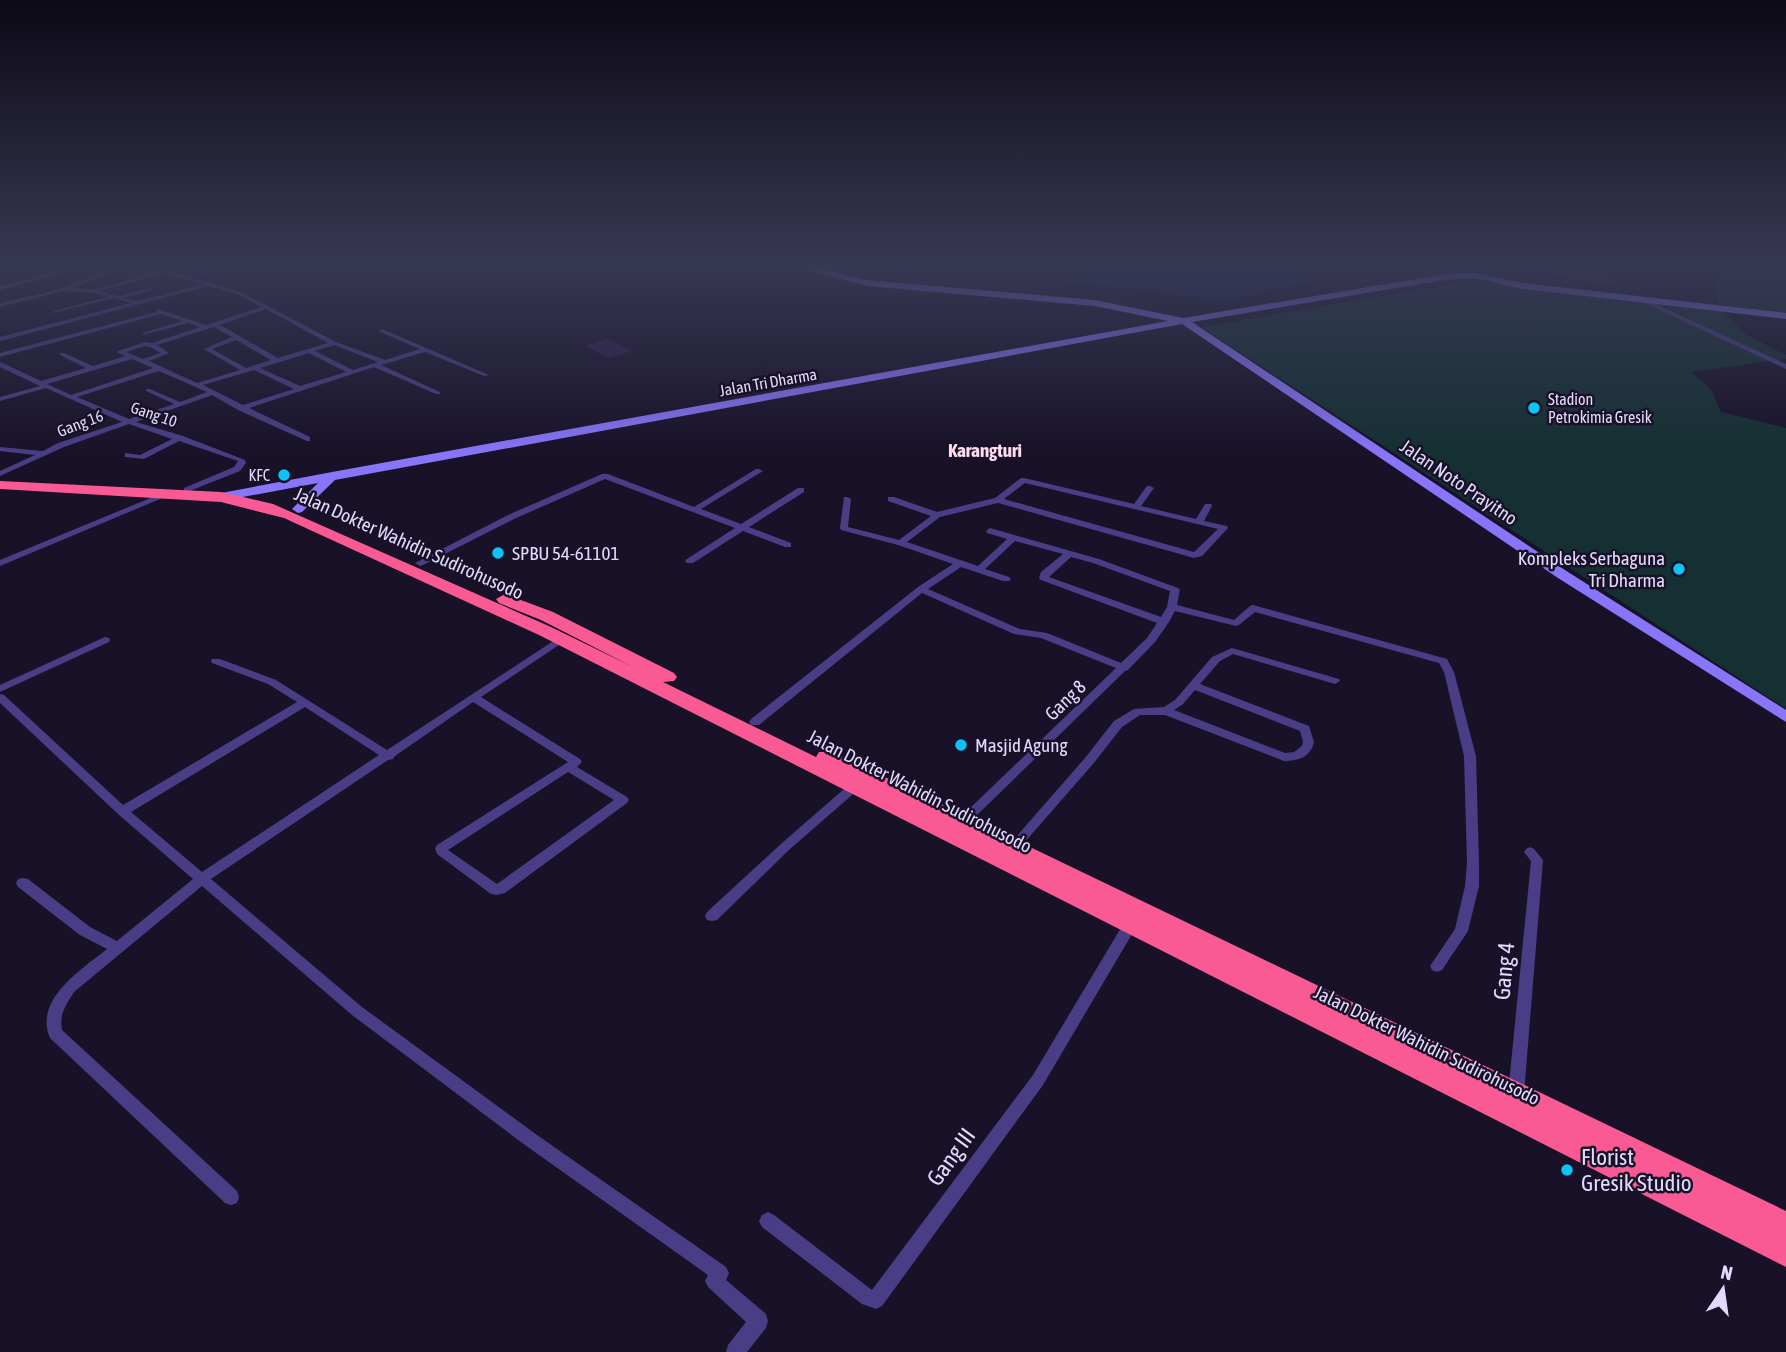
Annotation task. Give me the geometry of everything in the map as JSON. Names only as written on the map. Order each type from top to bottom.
[{"type":"highway","name":"Jalan Dokter Wahidin Sudirohusodo","points":[[0,483],[187,490],[227,495],[294,512],[547,616],[959,822],[1130,925],[1786,1251]]},
{"type":"highway","name":"Jalan Dokter Wahidin Sudirohusodo","points":[[0,483],[168,494],[227,495]]},
{"type":"highway","name":"Jalan Dokter Wahidin Sudirohusodo","points":[[294,512],[561,639],[856,786],[1009,854],[1786,1228]]},
{"type":"main road","name":"Jalan Tri Dharma","points":[[227,495],[1140,329]]},
{"type":"main road","name":"Jalan Noto Prayitno","points":[[1196,329],[1563,575],[1786,717]]},
{"type":"main road","points":[[294,512],[332,476]]},
{"type":"street","points":[[0,339],[39,329]]},
{"type":"street","points":[[0,355],[98,329]]},
{"type":"street","points":[[145,334],[162,329]]},
{"type":"street","points":[[152,345],[199,329]]},
{"type":"street","points":[[223,329],[276,360]]},
{"type":"street","points":[[308,329],[334,343],[384,362]]},
{"type":"street","points":[[1705,329],[1786,367]]},
{"type":"street","points":[[382,331],[486,375]]},
{"type":"street","points":[[237,337],[207,349],[298,388]]},
{"type":"street","points":[[197,385],[334,343]]},
{"type":"street","points":[[143,361],[166,353],[145,344],[120,352],[197,385],[307,439]]},
{"type":"street","points":[[309,350],[352,372]]},
{"type":"street","points":[[240,408],[424,350]]},
{"type":"street","points":[[62,354],[92,368]]},
{"type":"street","points":[[0,399],[131,357]]},
{"type":"street","name":"Gang 10","points":[[0,364],[127,421],[228,454],[242,463],[237,469],[187,490]]},
{"type":"street","points":[[374,365],[438,393]]},
{"type":"street","points":[[70,397],[160,368]]},
{"type":"street","points":[[148,390],[180,404]]},
{"type":"street","name":"Gang 16","points":[[0,474],[43,453],[212,393]]},
{"type":"street","points":[[128,455],[141,457],[180,438]]},
{"type":"street","points":[[0,449],[43,453]]},
{"type":"street","points":[[696,509],[759,471]]},
{"type":"street","points":[[421,563],[511,517],[603,476],[788,545]]},
{"type":"street","points":[[901,543],[937,515],[998,500],[1024,480],[1224,528],[1199,554],[1194,555],[998,500]]},
{"type":"street","points":[[1137,506],[1150,488]]},
{"type":"street","points":[[690,561],[801,490]]},
{"type":"street","points":[[0,563],[168,494]]},
{"type":"street","points":[[847,499],[843,527],[901,543],[1006,579]]},
{"type":"street","points":[[891,499],[937,515]]},
{"type":"street","points":[[1199,521],[1209,506]]},
{"type":"street","points":[[990,531],[1070,553]]},
{"type":"street","points":[[979,570],[1014,537]]},
{"type":"street","points":[[1070,553],[1044,574],[1044,578],[1164,622]]},
{"type":"street","name":"Gang 8","points":[[959,822],[972,813],[1124,668],[1164,622],[1172,607],[1174,589],[1070,553]]},
{"type":"street","points":[[755,722],[921,590],[960,563]]},
{"type":"street","points":[[921,590],[1018,632],[1043,635],[1124,668]]},
{"type":"street","points":[[1172,607],[1236,623],[1253,608],[1443,661],[1449,672],[1470,756],[1473,863],[1472,886],[1461,931],[1437,966]]},
{"type":"street","points":[[231,1197],[55,1033],[51,1021],[69,988],[203,878],[561,639]]},
{"type":"street","points":[[0,689],[105,640]]},
{"type":"street","points":[[1166,710],[1179,702],[1216,659],[1232,650],[1335,681]]},
{"type":"street","points":[[216,661],[272,682],[389,756]]},
{"type":"street","points":[[1009,854],[1118,724],[1138,711],[1166,710],[1284,757],[1297,757],[1304,753],[1309,739],[1305,729],[1192,685]]},
{"type":"street","points":[[0,697],[122,811],[357,1011],[531,1140],[720,1273],[714,1281],[759,1321],[735,1352]]},
{"type":"street","points":[[474,698],[575,761],[570,768],[441,848],[441,851],[496,890],[500,889],[623,800],[570,768]]},
{"type":"street","points":[[122,811],[305,702]]},
{"type":"street","points":[[712,916],[786,846],[856,786]]},
{"type":"street","name":"Gang 4","points":[[1516,1096],[1537,860],[1530,852]]},
{"type":"street","points":[[23,883],[85,932],[116,947]]},
{"type":"street","name":"Gang III","points":[[768,1222],[868,1298],[877,1300],[1038,1080],[1130,925]]},
{"type":"green space","name":"Kompleks Serbaguna Tri Dharma","points":[[1204,329],[1741,329],[1786,355],[1786,359],[1691,372],[1711,389],[1721,412],[1786,428],[1786,709]]},
{"type":"building","points":[[608,339],[632,351],[609,358],[585,346]]},
{"type":"place","name":"Stadion Petrokimia Gresik","points":[[1534,408]]},
{"type":"place","name":"KFC","points":[[284,475]]},
{"type":"place","name":"SPBU 54-61101","points":[[498,553]]},
{"type":"place","name":"Kompleks Serbaguna Tri Dharma","points":[[1679,569]]},
{"type":"place","name":"Masjid Agung","points":[[961,745]]},
{"type":"place","name":"Florist Gresik Studio","points":[[1567,1170]]},
{"type":"district","name":"Karangturi","points":[[985,450]]}]
